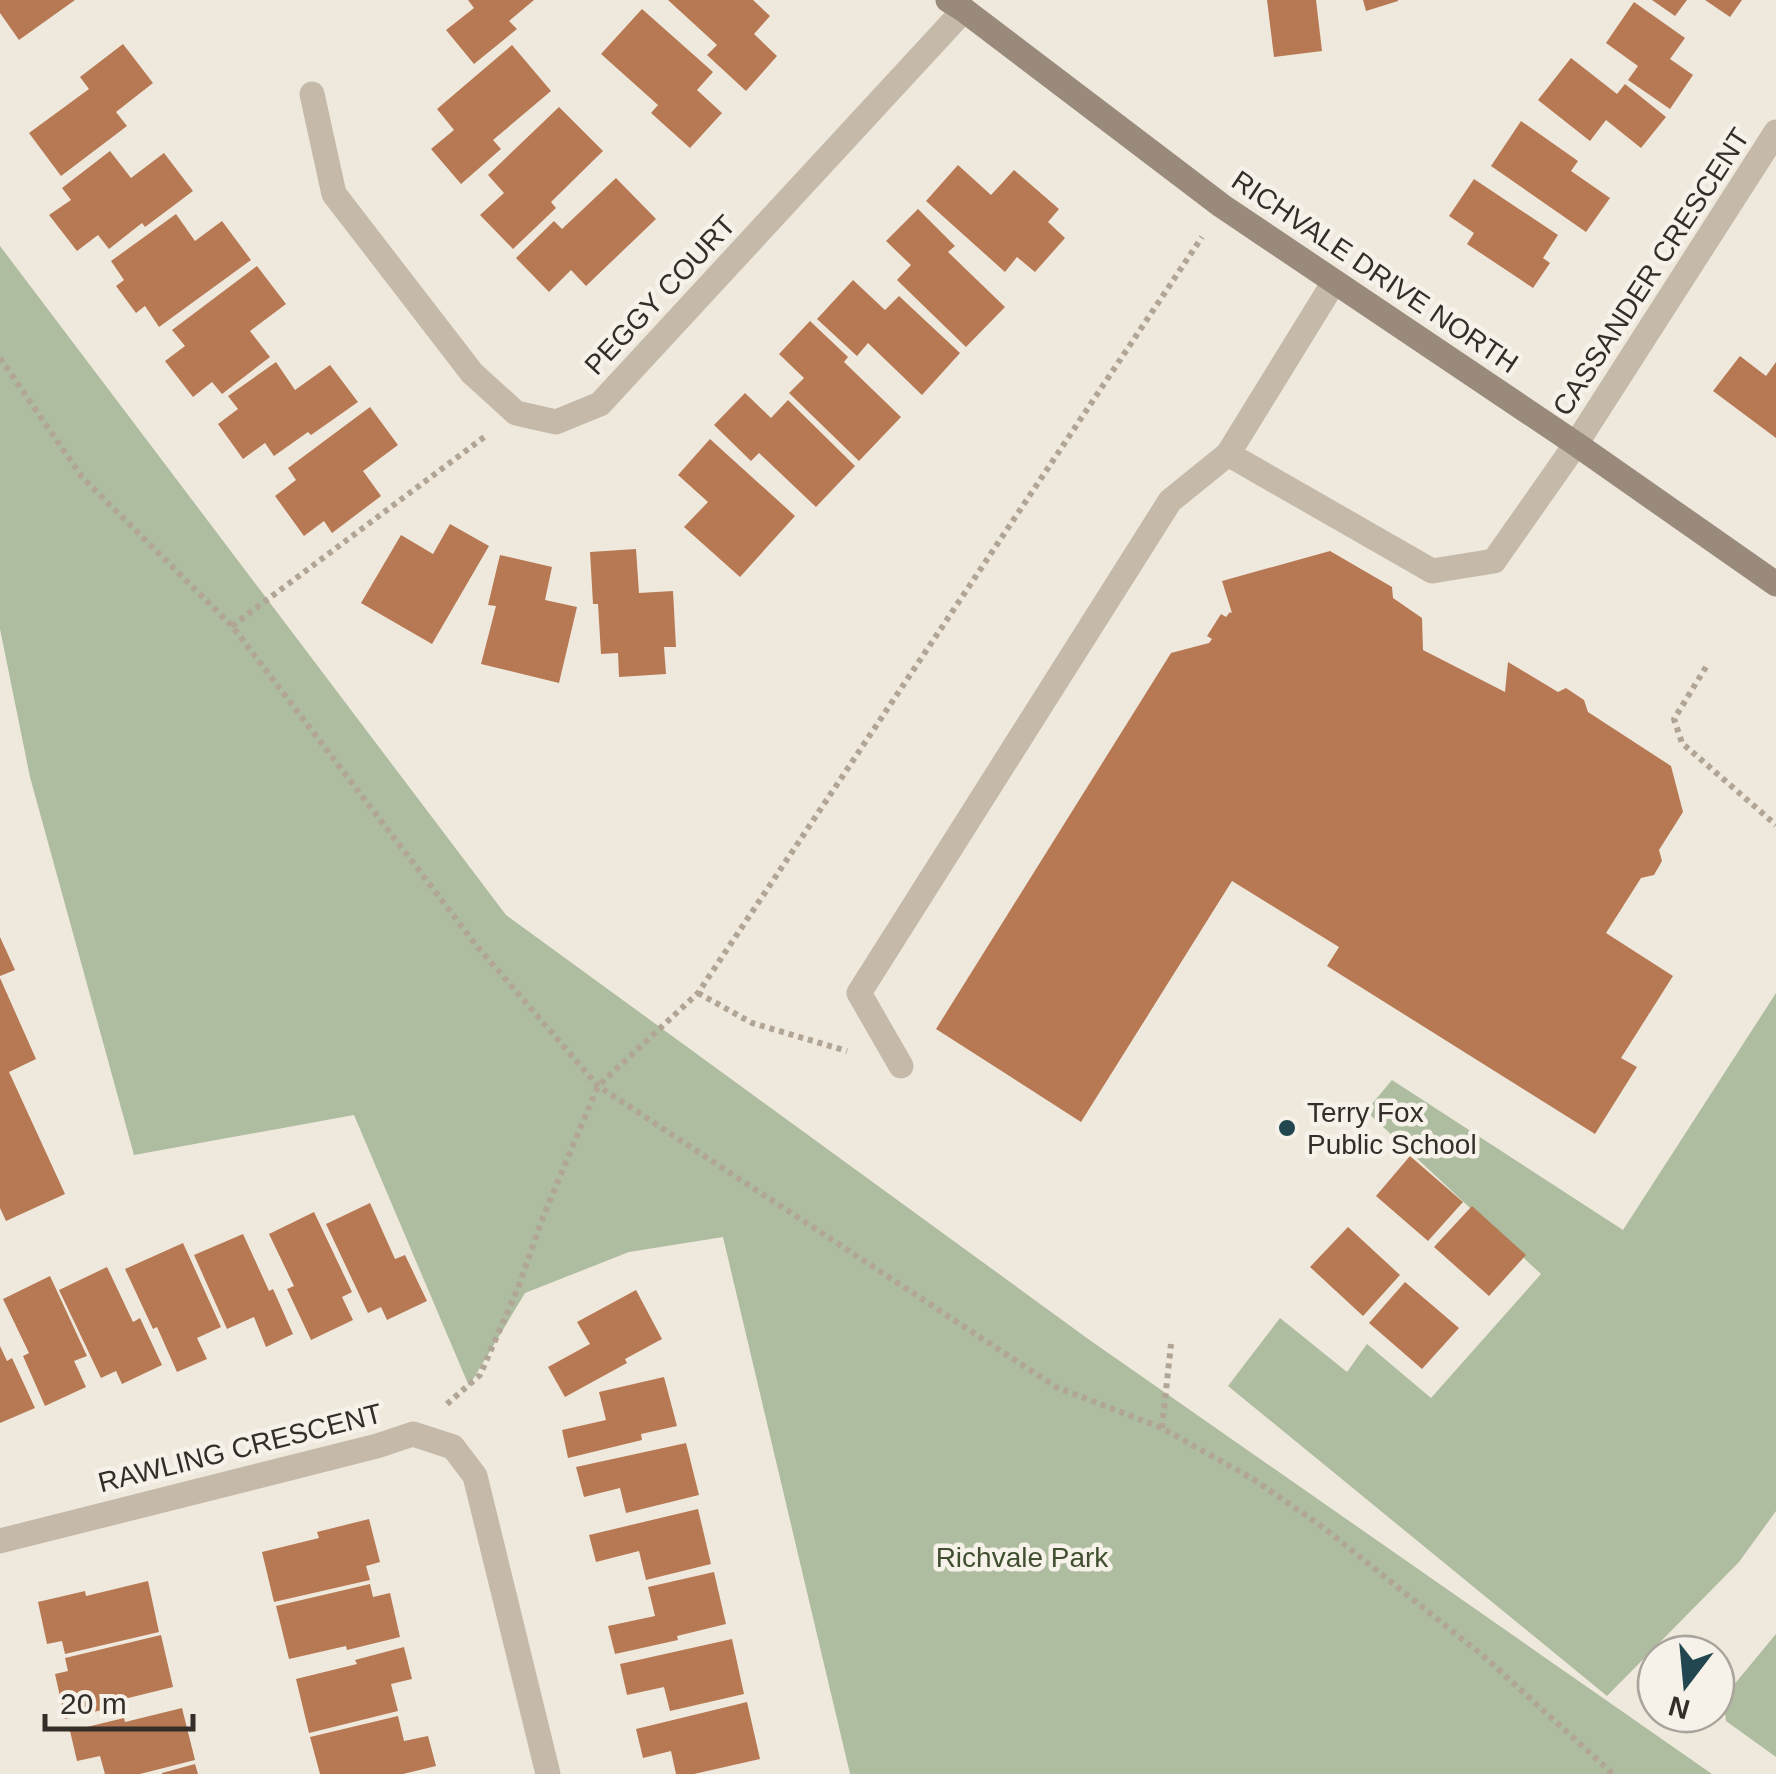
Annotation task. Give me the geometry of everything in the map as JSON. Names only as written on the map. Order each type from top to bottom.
[{"type":"street","name":"RICHVALE DRIVE NORTH","points":[[956,5],[1222,206],[1776,584]]},
{"type":"street","name":"PEGGY COURT","points":[[516,413],[556,422],[600,404],[956,5]]},
{"type":"street","points":[[312,94],[334,194],[472,373],[516,413]]},
{"type":"street","name":"CASSANDER CRESCENT","points":[[1228,454],[1432,571],[1494,561],[1576,444],[1776,132]]},
{"type":"street","points":[[902,1066],[859,993],[1170,501],[1228,454],[1334,282]]},
{"type":"street","name":"RAWLING CRESCENT","points":[[0,1540],[413,1434],[453,1447],[475,1476],[548,1774]]},
{"type":"path","points":[[413,1434],[480,1374],[598,1086],[698,992],[1222,206]]},
{"type":"path","points":[[0,358],[82,477],[232,626],[476,945],[598,1086],[1056,1387],[1162,1428],[1253,1479],[1324,1528],[1486,1659],[1613,1774]]},
{"type":"path","points":[[232,626],[516,413]]},
{"type":"path","points":[[1706,667],[1674,718],[1682,743],[1776,825]]},
{"type":"path","points":[[698,992],[752,1023],[902,1066]]},
{"type":"path","points":[[1162,1428],[1171,1344]]},
{"type":"green space","name":"Richvale Park","points":[[0,246],[506,915],[1091,1341],[1636,1721],[1636,1734],[1655,1734],[1712,1774],[850,1774],[723,1237],[629,1252],[525,1293],[469,1386],[354,1115],[134,1155],[30,777],[0,629]]},
{"type":"green space","points":[[1776,993],[1776,1511],[1739,1562],[1668,1634],[1636,1634],[1636,1667],[1607,1696],[1228,1386],[1280,1318],[1347,1372],[1367,1344],[1431,1398],[1541,1274],[1366,1111],[1392,1080],[1623,1230]]},
{"type":"green space","points":[[1776,1634],[1776,1757],[1736,1728],[1736,1682]]},
{"type":"building","points":[[0,0],[75,0],[19,40],[0,13]]},
{"type":"building","points":[[468,0],[534,0],[509,21],[517,29],[474,64],[446,30],[474,8]]},
{"type":"building","points":[[668,0],[753,0],[770,16],[754,34],[777,56],[746,91],[707,55],[717,45]]},
{"type":"building","points":[[1267,0],[1316,0],[1322,51],[1274,57]]},
{"type":"building","points":[[1363,0],[1398,0],[1398,1],[1366,11]]},
{"type":"building","points":[[1652,0],[1687,0],[1675,16]]},
{"type":"building","points":[[1705,0],[1742,0],[1730,17]]},
{"type":"building","points":[[1634,2],[1685,38],[1670,59],[1693,75],[1670,109],[1628,80],[1638,66],[1606,43]]},
{"type":"building","points":[[642,9],[713,72],[697,90],[722,113],[690,148],[651,113],[658,105],[601,54]]},
{"type":"building","points":[[123,44],[153,83],[116,112],[127,126],[61,176],[29,133],[89,89],[80,77]]},
{"type":"building","points":[[512,45],[551,91],[493,140],[501,149],[461,184],[431,149],[454,130],[437,109]]},
{"type":"building","points":[[1571,58],[1617,94],[1625,84],[1666,117],[1641,148],[1606,120],[1590,141],[1538,100]]},
{"type":"building","points":[[559,107],[603,151],[551,202],[556,208],[513,249],[480,215],[504,193],[488,175]]},
{"type":"building","points":[[1521,121],[1578,161],[1571,171],[1610,198],[1586,232],[1491,166]]},
{"type":"building","points":[[110,151],[131,178],[164,153],[193,191],[109,249],[98,235],[77,251],[49,215],[71,200],[62,188]]},
{"type":"building","points":[[958,165],[991,195],[1014,170],[1059,209],[1048,222],[1065,238],[1035,272],[1017,257],[1005,272],[926,201]]},
{"type":"building","points":[[616,178],[656,219],[586,286],[571,270],[549,292],[516,258],[554,221],[562,229]]},
{"type":"building","points":[[1474,179],[1558,235],[1543,258],[1550,263],[1533,288],[1467,244],[1474,233],[1449,216]]},
{"type":"building","points":[[918,209],[955,246],[948,252],[1005,307],[966,347],[897,280],[911,265],[886,241]]},
{"type":"building","points":[[176,214],[195,241],[222,221],[251,260],[159,327],[145,306],[136,313],[116,286],[124,280],[111,261]]},
{"type":"building","points":[[257,266],[286,304],[250,331],[270,357],[222,394],[212,382],[193,397],[165,361],[185,346],[172,330]]},
{"type":"building","points":[[853,280],[885,310],[899,296],[960,353],[922,395],[868,343],[857,356],[817,319]]},
{"type":"building","points":[[810,321],[848,357],[844,362],[901,417],[859,461],[789,393],[804,378],[779,354]]},
{"type":"building","points":[[1740,356],[1766,376],[1776,362],[1776,438],[1713,391]]},
{"type":"building","points":[[276,362],[295,390],[330,365],[358,402],[274,456],[265,443],[243,459],[218,424],[238,409],[228,396]]},
{"type":"building","points":[[745,393],[771,418],[788,400],[855,466],[816,507],[759,453],[751,461],[714,425]]},
{"type":"building","points":[[370,407],[398,445],[363,471],[381,496],[332,533],[324,521],[304,536],[275,496],[296,480],[288,468]]},
{"type":"building","points":[[710,439],[795,516],[740,577],[684,527],[708,502],[678,475]]},
{"type":"building","points":[[450,524],[489,546],[432,644],[361,603],[401,535],[433,554]]},
{"type":"building","points":[[636,549],[639,593],[673,591],[676,647],[664,647],[666,674],[619,677],[618,653],[601,654],[590,552]]},
{"type":"building","points":[[1330,551],[1392,587],[1393,598],[1422,618],[1423,650],[1505,692],[1508,662],[1558,692],[1566,688],[1584,700],[1588,712],[1671,766],[1683,812],[1659,850],[1662,861],[1654,875],[1641,878],[1606,933],[1673,976],[1621,1058],[1637,1067],[1595,1134],[1327,966],[1339,947],[1232,881],[1081,1122],[936,1029],[1171,653],[1209,643],[1212,639],[1207,636],[1221,614],[1226,617],[1232,613],[1222,581]]},
{"type":"building","points":[[500,555],[552,567],[545,600],[577,607],[559,683],[481,664],[496,606],[488,605]]},
{"type":"building","points":[[0,937],[15,970],[0,976]]},
{"type":"building","points":[[0,978],[36,1059],[9,1072],[65,1194],[6,1221],[0,1208]]},
{"type":"building","points":[[1410,1156],[1463,1202],[1428,1241],[1376,1196]]},
{"type":"building","points":[[370,1203],[395,1259],[405,1255],[427,1301],[387,1320],[381,1307],[368,1313],[326,1224]]},
{"type":"building","points":[[1472,1206],[1526,1255],[1489,1296],[1434,1247]]},
{"type":"building","points":[[314,1212],[352,1292],[342,1297],[353,1320],[311,1340],[287,1289],[294,1286],[269,1234]]},
{"type":"building","points":[[1348,1227],[1400,1275],[1363,1316],[1310,1267]]},
{"type":"building","points":[[243,1234],[293,1334],[266,1347],[254,1317],[227,1329],[194,1255]]},
{"type":"building","points":[[183,1243],[221,1327],[197,1338],[207,1359],[177,1372],[125,1269]]},
{"type":"building","points":[[107,1267],[133,1322],[140,1318],[162,1365],[122,1384],[116,1371],[101,1378],[59,1290]]},
{"type":"building","points":[[50,1276],[87,1356],[74,1361],[86,1387],[45,1406],[23,1356],[29,1353],[3,1299]]},
{"type":"building","points":[[1405,1282],[1459,1328],[1422,1369],[1369,1323]]},
{"type":"building","points":[[636,1290],[662,1339],[565,1397],[548,1367],[590,1344],[577,1322]]},
{"type":"building","points":[[0,1346],[7,1361],[12,1358],[35,1408],[0,1423]]},
{"type":"building","points":[[664,1377],[677,1426],[641,1434],[642,1440],[568,1458],[562,1430],[606,1420],[599,1392]]},
{"type":"building","points":[[686,1443],[699,1495],[626,1513],[620,1488],[584,1497],[576,1467]]},
{"type":"building","points":[[698,1509],[711,1564],[646,1580],[639,1551],[596,1562],[589,1535]]},
{"type":"building","points":[[369,1519],[380,1562],[366,1566],[370,1580],[274,1602],[262,1552],[319,1538],[317,1532]]},
{"type":"building","points":[[714,1572],[726,1624],[615,1654],[608,1626],[655,1616],[648,1587]]},
{"type":"building","points":[[148,1581],[159,1632],[65,1654],[62,1641],[47,1644],[38,1602],[85,1591],[86,1596]]},
{"type":"building","points":[[370,1584],[373,1597],[390,1593],[400,1637],[289,1659],[276,1606]]},
{"type":"building","points":[[161,1635],[173,1687],[65,1719],[55,1674],[68,1671],[65,1658]]},
{"type":"building","points":[[732,1639],[744,1694],[670,1711],[664,1687],[627,1695],[620,1664]]},
{"type":"building","points":[[404,1647],[412,1679],[391,1684],[398,1711],[309,1733],[296,1679]]},
{"type":"building","points":[[747,1702],[760,1759],[694,1774],[676,1774],[671,1751],[643,1758],[636,1729]]},
{"type":"building","points":[[182,1708],[195,1760],[140,1774],[105,1774],[100,1756],[77,1761],[70,1731]]},
{"type":"building","points":[[398,1716],[404,1741],[428,1736],[436,1766],[403,1774],[320,1774],[310,1737]]},
{"type":"building","points":[[195,1764],[198,1774],[162,1774],[162,1773]]},
{"type":"place","name":"Terry Fox Public School","points":[[1287,1128]]}]
